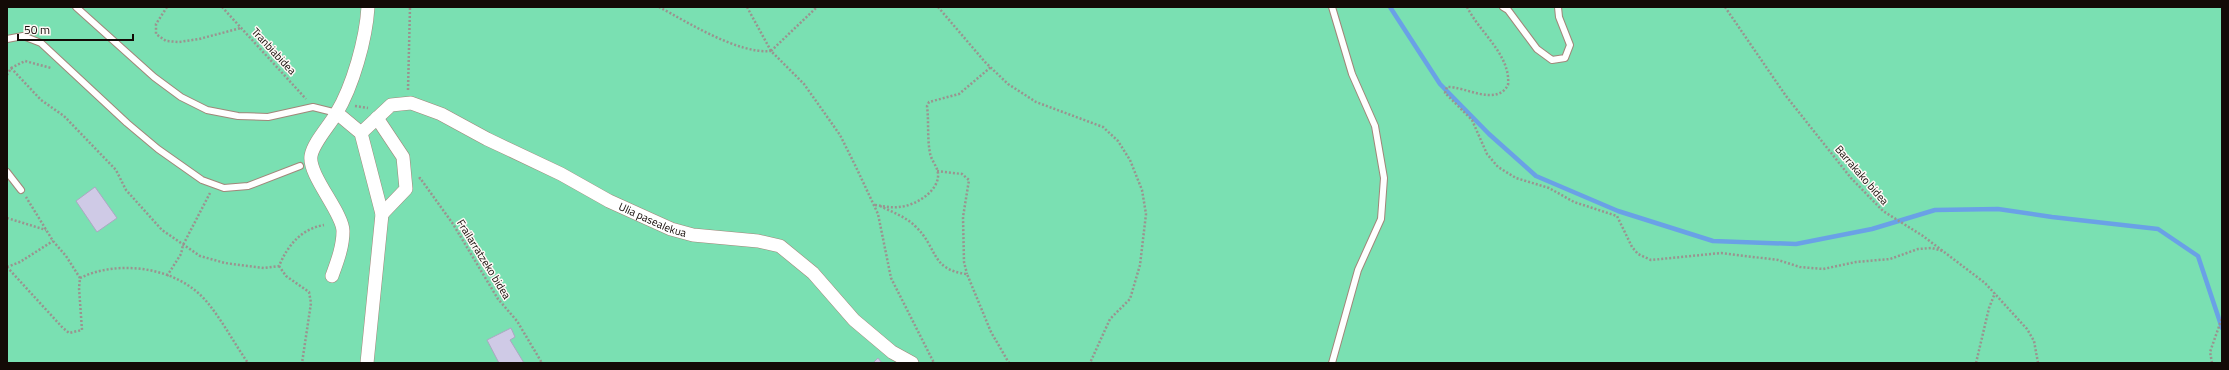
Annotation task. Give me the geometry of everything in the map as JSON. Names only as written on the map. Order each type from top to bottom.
[{"type":"street","points":[[332,276],[340,254],[343,230],[315,173],[311,156],[336,113],[357,66],[367,23],[368,7]]},
{"type":"street","name":"Ulia pasealekua","points":[[391,105],[411,103],[441,114],[486,139],[561,174],[609,201],[671,229],[694,235],[758,241],[780,246],[813,273],[854,320],[892,352],[912,363]]},
{"type":"street","points":[[361,133],[391,105]]},
{"type":"street","points":[[336,113],[361,133],[382,214],[367,363]]},
{"type":"street","points":[[377,118],[403,158],[406,189],[382,214]]},
{"type":"lane","points":[[76,7],[154,77],[182,97],[208,110],[238,116],[268,117],[313,107],[336,113]]},
{"type":"lane","points":[[1332,7],[1352,74],[1376,126],[1384,178],[1384,207],[1381,219],[1358,270],[1332,363]]},
{"type":"lane","points":[[1503,7],[1508,10],[1538,49],[1552,60],[1565,58],[1570,45],[1559,17],[1558,7]]},
{"type":"lane","points":[[7,39],[23,36],[41,43],[58,57],[101,100],[158,149],[202,180],[224,188],[248,186],[300,166]]},
{"type":"lane","points":[[7,172],[21,190]]},
{"type":"path","points":[[167,7],[156,24],[156,34],[166,41],[198,39],[242,28]]},
{"type":"path","name":"Tranbiabidea","points":[[222,7],[313,107]]},
{"type":"path","points":[[353,102],[355,106],[361,108],[391,105],[406,96],[408,92],[410,7]]},
{"type":"path","points":[[659,7],[731,43],[762,52],[772,51],[817,7]]},
{"type":"path","points":[[747,7],[772,51],[804,84],[840,135],[878,214],[891,278],[934,363]]},
{"type":"path","points":[[938,7],[1008,84],[1036,102],[1103,127],[1118,141],[1130,160],[1142,190],[1146,214],[1140,265],[1136,285],[1130,299],[1110,319],[1090,363]]},
{"type":"path","points":[[1467,7],[1476,24],[1498,50],[1508,70],[1508,85],[1501,94],[1494,95],[1467,92],[1451,87],[1447,87],[1445,93],[1472,120],[1487,154],[1498,167],[1516,178],[1549,188],[1574,202],[1609,212],[1616,216],[1626,239],[1638,254],[1644,258],[1658,260],[1721,253],[1778,260],[1800,267],[1823,269],[1856,262],[1890,259],[1918,249],[1932,248],[1943,251]]},
{"type":"path","name":"Barrakako bidea","points":[[1725,7],[1786,96],[1851,178],[1882,211],[1923,236],[1965,266],[1995,293],[2027,329],[2034,341],[2038,363]]},
{"type":"path","points":[[7,75],[11,68],[25,61],[42,64],[56,70]]},
{"type":"path","points":[[874,205],[890,207],[904,206],[926,196],[937,181],[938,171],[929,152],[927,106],[929,102],[941,97],[959,94],[991,67]]},
{"type":"path","points":[[11,68],[41,100],[64,116],[116,170],[126,190],[162,230],[200,256],[225,263],[264,268],[279,266]]},
{"type":"path","points":[[938,171],[962,174],[969,180],[963,217],[964,258],[967,274],[991,332],[1010,363]]},
{"type":"path","name":"Frailarratzeko bidea","points":[[406,189],[420,178],[453,224],[498,299],[517,321],[542,363]]},
{"type":"path","points":[[167,276],[181,254],[183,245],[214,184]]},
{"type":"path","points":[[21,190],[53,241],[66,256],[80,278],[82,330],[69,333],[7,267],[20,262],[53,241]]},
{"type":"path","points":[[878,205],[914,225],[921,232],[942,265],[949,271],[967,274]]},
{"type":"path","points":[[7,218],[46,230]]},
{"type":"path","points":[[279,266],[284,254],[305,231],[324,225]]},
{"type":"path","points":[[279,266],[286,276],[309,292],[311,303],[302,363]]},
{"type":"path","points":[[80,278],[96,270],[133,267],[167,276],[187,284],[207,301],[248,363]]},
{"type":"path","points":[[1976,363],[1989,308],[1995,293]]},
{"type":"path","points":[[2212,363],[2210,352],[2222,318]]},
{"type":"green space","points":[[7,7],[2222,7],[2222,363],[7,363]]},
{"type":"building","points":[[95,187],[117,218],[97,232],[76,201]]},
{"type":"building","points":[[511,328],[515,337],[510,340],[524,363],[499,363],[487,340]]},
{"type":"building","points":[[878,358],[882,363],[873,363]]},
{"type":"waterway","points":[[1390,7],[1440,84],[1489,134],[1536,176],[1618,211],[1713,241],[1796,244],[1872,229],[1935,210],[1998,209],[2052,217],[2158,229],[2198,256],[2222,328]]}]
